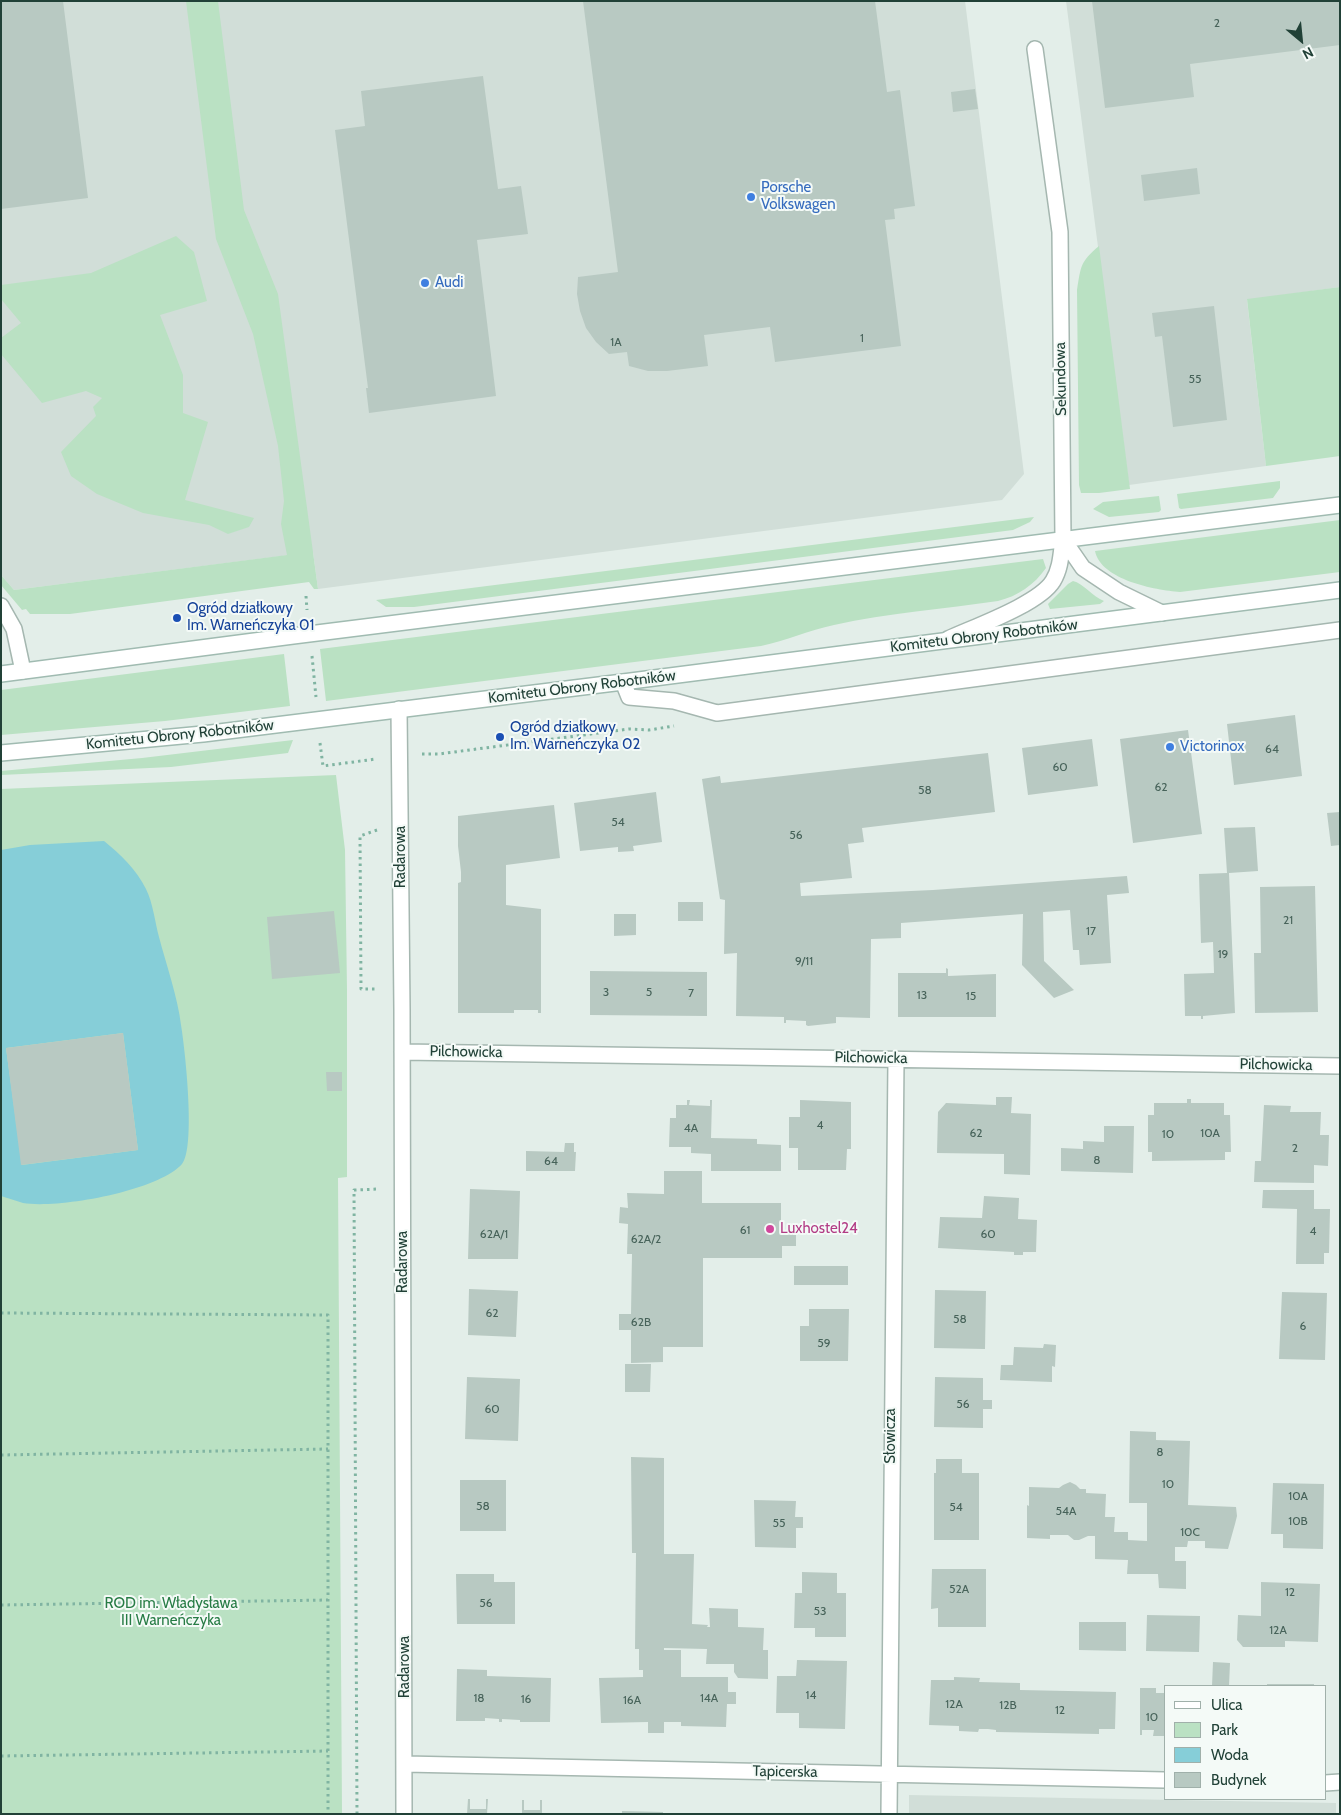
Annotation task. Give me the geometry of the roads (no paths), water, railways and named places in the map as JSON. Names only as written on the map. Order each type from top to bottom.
[{"type":"street","name":"Sekundowa","points":[[942,641],[1026,603],[1045,591],[1053,582],[1058,570],[1063,539],[1060,232],[1035,49]]},
{"type":"street","points":[[1,674],[301,634],[1340,505]]},
{"type":"street","points":[[1063,539],[1083,568],[1120,592],[1162,613]]},
{"type":"street","name":"Komitetu Obrony Robotników","points":[[1,753],[203,734],[1340,590]]},
{"type":"street","points":[[1,606],[14,629],[23,672]]},
{"type":"street","points":[[623,682],[629,697],[674,701],[717,713],[1340,630]]},
{"type":"street","name":"Radarowa","points":[[399,709],[404,1814]]},
{"type":"street","name":"Pilchowicka","points":[[402,1052],[1340,1066]]},
{"type":"street","name":"Słowicza","points":[[889,1814],[896,1059]]},
{"type":"street","name":"Tapicerska","points":[[404,1764],[1164,1780]]},
{"type":"street","points":[[1326,1783],[1340,1782]]},
{"type":"water","points":[[104,841],[122,857],[138,875],[146,889],[175,992],[187,1075],[189,1119],[186,1154],[182,1164],[170,1174],[130,1190],[107,1196],[39,1204],[23,1203],[1,1196],[1,850],[30,845]],"holes":[[[123,1033],[138,1150],[22,1165],[6,1048]]]},
{"type":"place","name":"Porsche Volkswagen","points":[[751,197]]},
{"type":"place","name":"Audi","points":[[425,283]]},
{"type":"place","name":"Ogród działkowy Im. Warneńczyka 01","points":[[177,618]]},
{"type":"place","name":"Ogród działkowy Im. Warneńczyka 02","points":[[500,737]]},
{"type":"place","name":"Victorinox","points":[[1170,747]]},
{"type":"place","name":"Luxhostel24","points":[[770,1229]]},
{"type":"park label","name":"ROD im. Władysława III Warneńczyka","points":[[171,1612]]}]
